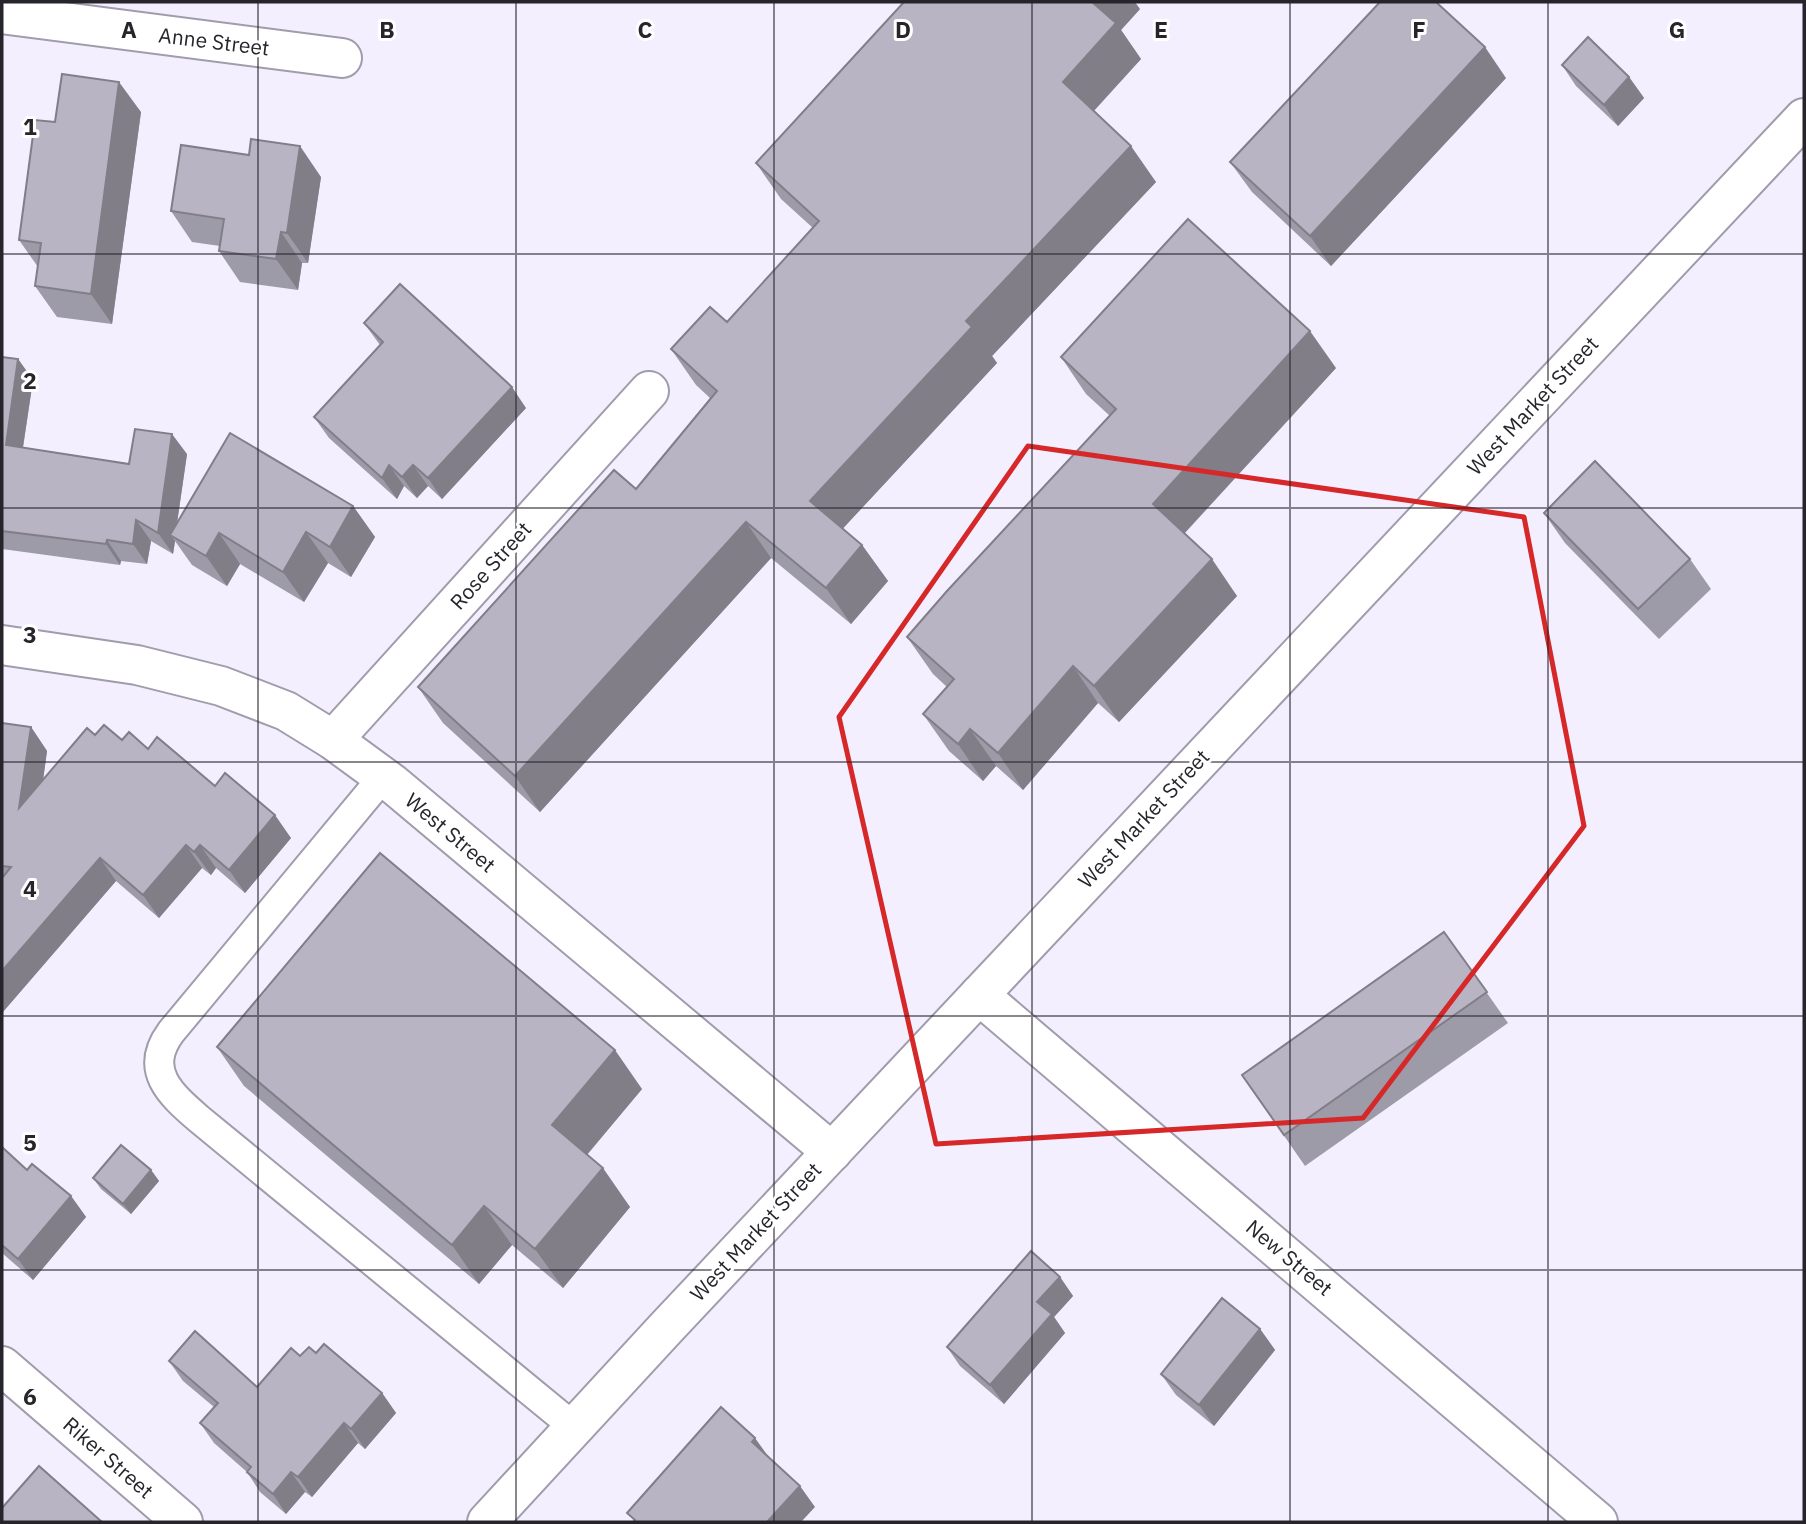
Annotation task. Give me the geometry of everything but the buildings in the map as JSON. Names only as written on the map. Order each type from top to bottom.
[{"type":"street","name":"Anne Street","points":[[2,14],[342,58]]},
{"type":"street","name":"West Market Street","points":[[487,1522],[1804,118]]},
{"type":"street","name":"Rose Street","points":[[333,740],[649,391]]},
{"type":"street","name":"West Street","points":[[2,645],[136,665],[221,686],[286,711],[333,740],[383,778],[832,1152]]},
{"type":"street","name":"New Street","points":[[979,995],[1598,1522]]},
{"type":"street","name":"Riker Street","points":[[2,1366],[183,1522]]},
{"type":"lane","points":[[383,778],[171,1032],[160,1053],[159,1070],[166,1086],[177,1100],[199,1119],[574,1427]]},
{"type":"highlighted area","points":[[1028,446],[1524,517],[1584,826],[1363,1118],[936,1144],[839,717]]}]
